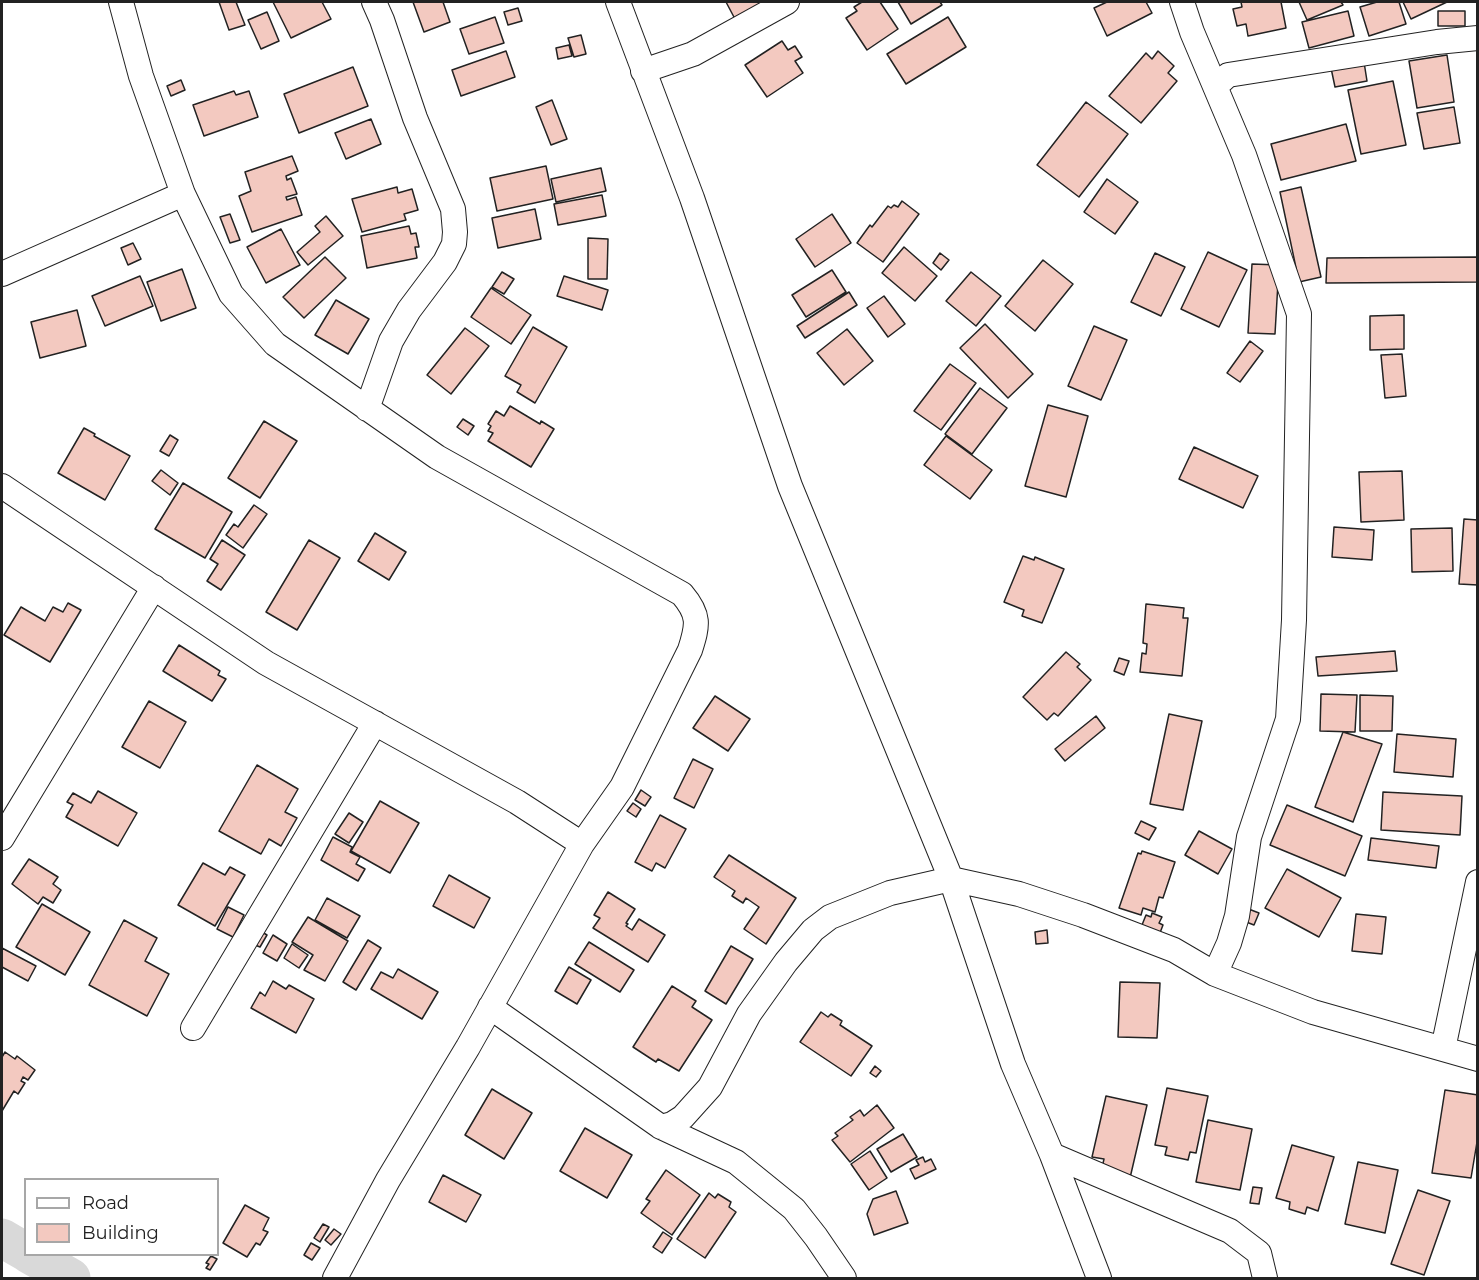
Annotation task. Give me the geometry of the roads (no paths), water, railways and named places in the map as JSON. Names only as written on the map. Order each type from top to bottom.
[{"type":"street","points":[[123,2],[141,76],[183,194],[231,294],[275,344],[437,457],[682,594],[691,604],[697,627],[690,650],[622,787],[582,844],[490,1007],[388,1180],[335,1278]]},
{"type":"street","points":[[367,409],[391,341],[409,310],[445,262],[454,244],[455,231],[453,209],[415,118],[374,2]]},
{"type":"street","points":[[618,2],[692,198],[790,486],[951,879],[1013,1064],[1052,1155],[1099,1278]]},
{"type":"street","points":[[643,71],[693,54],[787,2]]},
{"type":"street","points":[[1182,2],[1192,32],[1244,154],[1299,314],[1294,620],[1288,719],[1250,837],[1237,916],[1229,943],[1215,974]]},
{"type":"street","points":[[1216,86],[1228,75],[1437,42],[1478,38]]},
{"type":"street","points":[[2,274],[183,194]]},
{"type":"street","points":[[2,486],[266,663],[517,802],[582,844]]},
{"type":"street","points":[[2,838],[154,587]]},
{"type":"street","points":[[193,1028],[375,723]]},
{"type":"street","points":[[661,1127],[672,1124],[683,1117],[710,1087],[749,1014],[786,962],[813,930],[830,917],[890,893],[951,879],[1019,894],[1083,915],[1174,950],[1215,974],[1313,1012],[1478,1059]]},
{"type":"street","points":[[1443,1049],[1478,882]]},
{"type":"street","points":[[490,1007],[661,1127],[736,1162],[794,1209],[844,1278]]},
{"type":"street","points":[[1052,1155],[1230,1231],[1259,1253],[1265,1278]]},
{"type":"waterway","points":[[2,1238],[24,1251]]},
{"type":"waterway","points":[[32,1256],[71,1278]]}]
